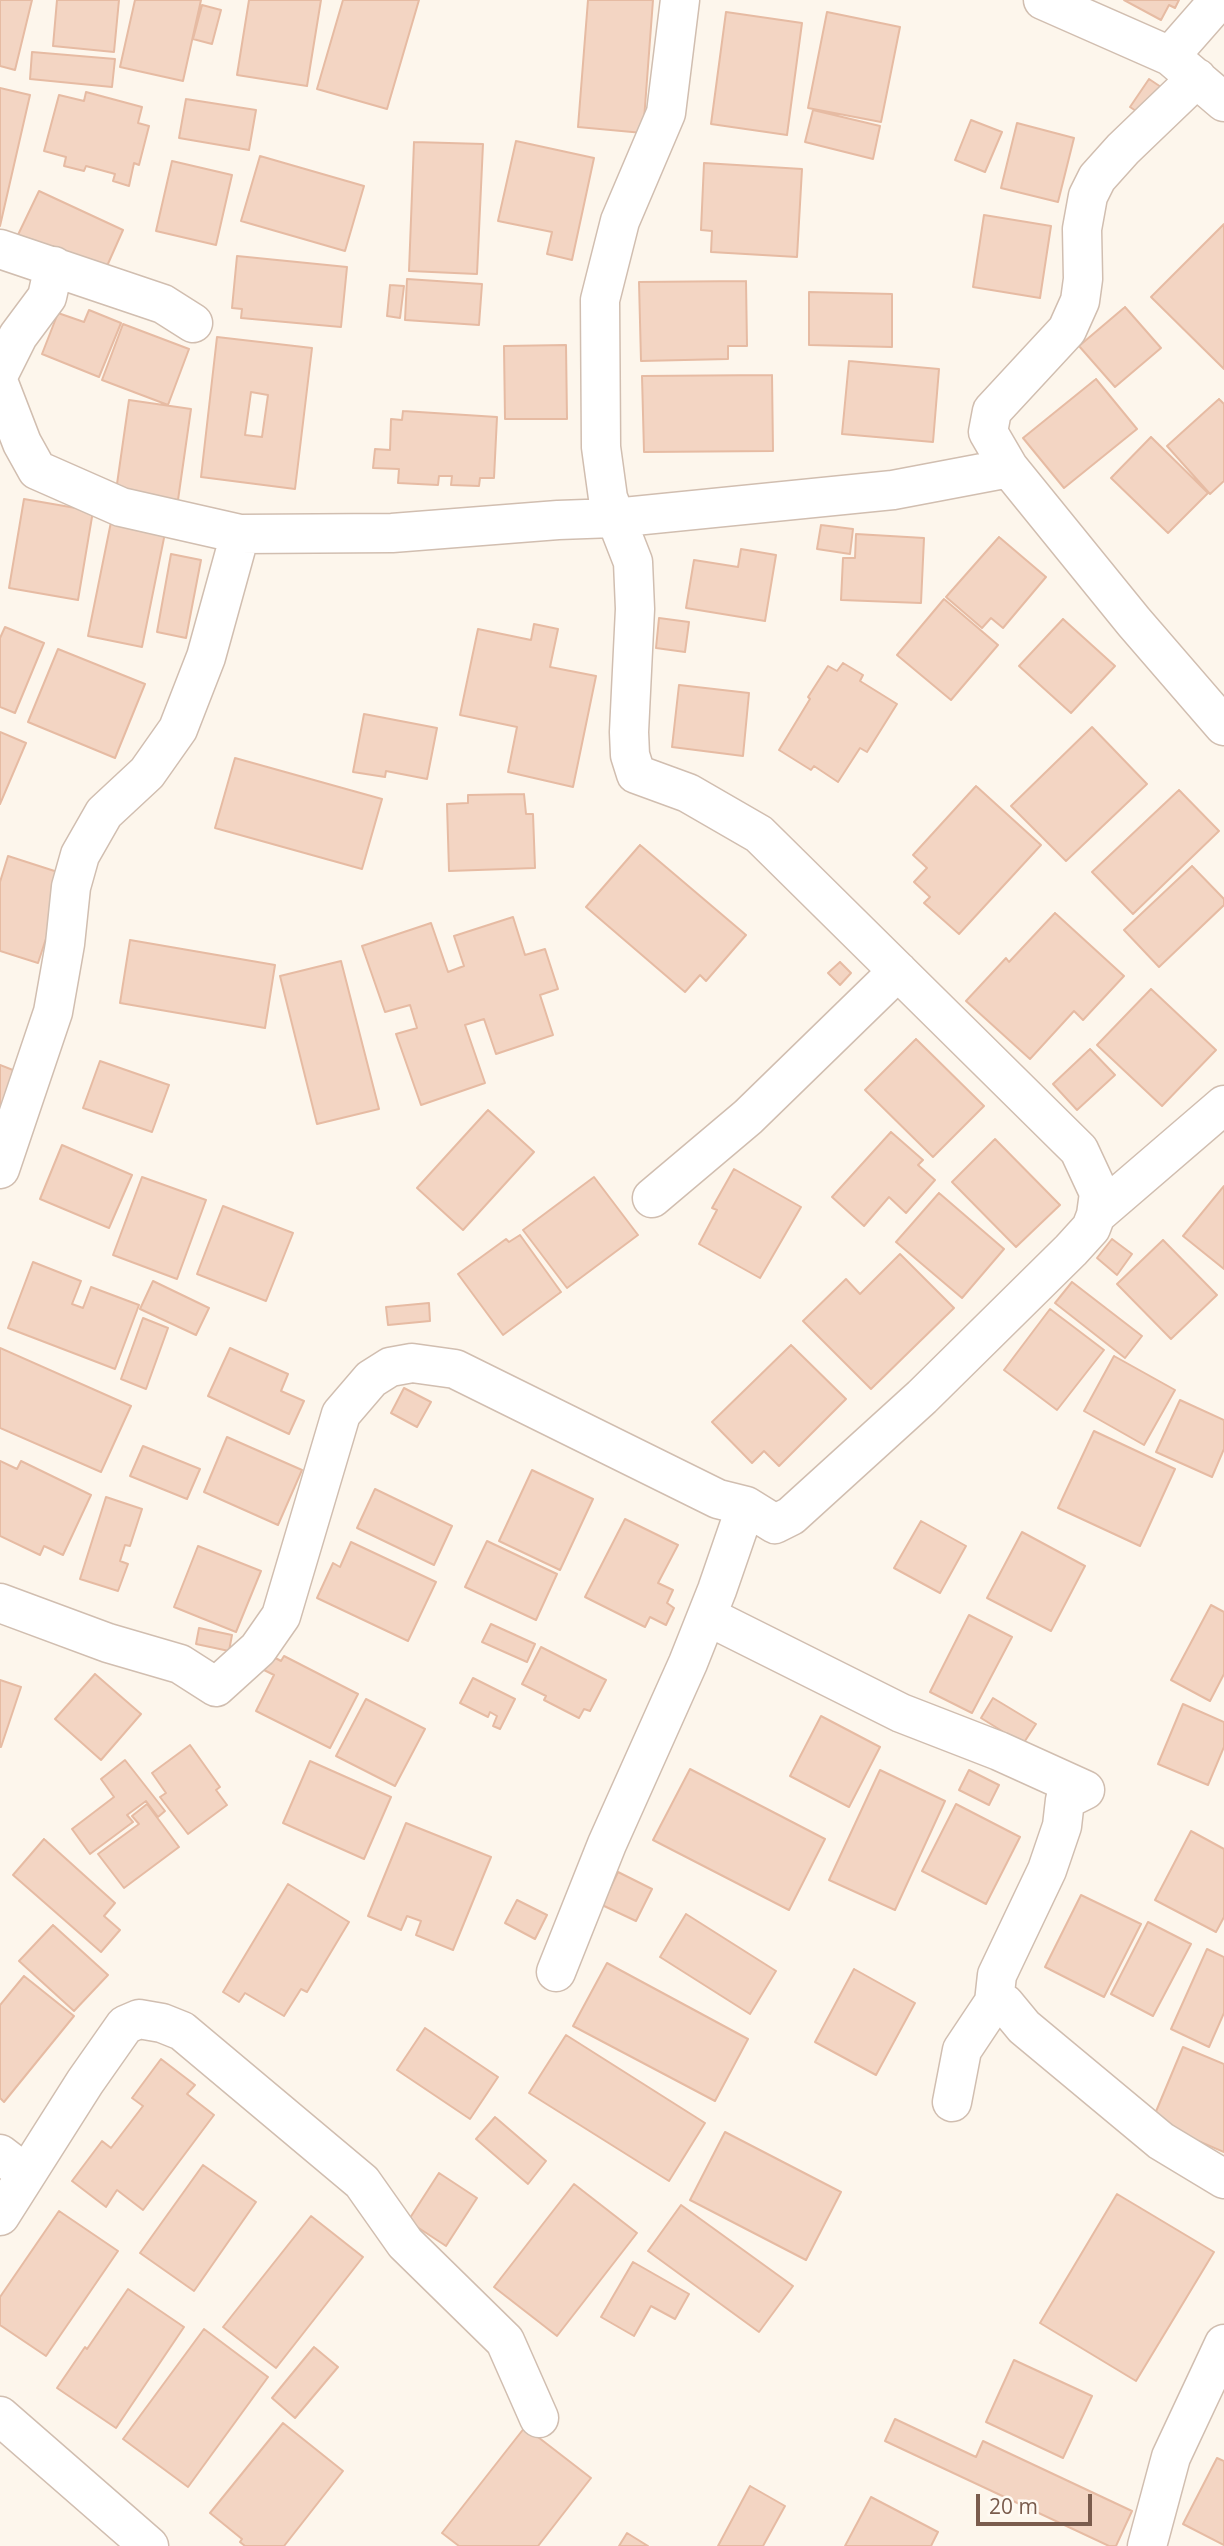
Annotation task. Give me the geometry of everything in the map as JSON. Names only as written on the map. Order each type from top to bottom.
[{"type":"street","points":[[0,1603],[107,1643],[180,1664],[216,1686],[258,1649],[281,1616],[341,1414],[371,1379],[390,1367],[412,1363],[455,1369],[718,1499],[746,1506],[775,1524],[791,1516],[922,1397],[1091,1228],[1096,1215],[1098,1193],[1079,1150],[759,835],[688,793],[636,774],[630,755],[629,732],[635,609],[633,562],[608,498],[601,447],[600,300],[620,221],[666,113],[680,0]]},
{"type":"street","points":[[1043,0],[1197,79]]},
{"type":"street","points":[[1219,0],[1197,79],[1123,149],[1097,178],[1088,197],[1082,229],[1083,279],[1080,302],[1067,330],[992,411],[988,432],[1009,468],[1134,622],[1224,726]]},
{"type":"street","points":[[0,249],[163,304],[193,323]]},
{"type":"street","points":[[0,372],[19,336],[47,297],[54,267]]},
{"type":"street","points":[[0,386],[22,443],[37,470],[121,507],[240,534],[391,533],[614,518],[893,490],[1009,468]]},
{"type":"street","points":[[0,1169],[53,1012],[65,944],[71,887],[80,855],[104,813],[147,773],[178,729],[206,657],[240,534]]},
{"type":"street","points":[[652,1198],[748,1117],[898,971]]},
{"type":"street","points":[[1096,1215],[1224,1105]]},
{"type":"street","points":[[556,1972],[607,1844],[688,1663],[746,1506]]},
{"type":"street","points":[[707,1616],[901,1713],[999,1751],[1085,1790],[1065,1800],[1062,1826],[1047,1870],[997,1975],[994,2002],[962,2050],[952,2102]]},
{"type":"street","points":[[994,2002],[1005,2004],[1024,2027],[1161,2141],[1224,2179]]},
{"type":"street","points":[[0,2216],[13,2164],[125,2025],[139,2019],[162,2023],[182,2031],[362,2182],[405,2243],[505,2341],[539,2418]]},
{"type":"street","points":[[1147,2546],[1171,2457],[1224,2344]]},
{"type":"street","points":[[0,2416],[149,2546]]},
{"type":"building","points":[[0,0],[32,0],[15,70],[0,66]]},
{"type":"building","points":[[57,0],[119,0],[114,52],[53,46]]},
{"type":"building","points":[[135,0],[201,0],[183,81],[120,67]]},
{"type":"building","points":[[249,0],[321,0],[307,86],[237,75]]},
{"type":"building","points":[[343,0],[419,0],[387,109],[317,89]]},
{"type":"building","points":[[588,0],[653,0],[643,133],[578,127]]},
{"type":"building","points":[[1124,0],[1179,0],[1175,8],[1169,5],[1161,20]]},
{"type":"building","points":[[202,5],[221,10],[212,44],[193,39]]},
{"type":"building","points":[[726,12],[802,23],[787,135],[711,124]]},
{"type":"building","points":[[827,12],[900,27],[881,122],[808,108]]},
{"type":"building","points":[[32,52],[115,59],[112,87],[30,79]]},
{"type":"building","points":[[1149,79],[1167,91],[1148,119],[1130,107]]},
{"type":"building","points":[[0,88],[30,95],[0,226]]},
{"type":"building","points":[[86,92],[142,107],[138,123],[149,126],[139,165],[134,163],[129,186],[113,181],[115,174],[86,166],[84,171],[64,166],[66,157],[44,151],[59,95],[84,101]]},
{"type":"building","points":[[186,99],[256,110],[249,150],[179,138]]},
{"type":"building","points":[[813,110],[880,126],[873,159],[805,142]]},
{"type":"building","points":[[971,120],[1002,132],[985,172],[955,160]]},
{"type":"building","points":[[1017,123],[1074,138],[1058,202],[1001,188]]},
{"type":"building","points":[[516,141],[594,158],[572,260],[547,254],[552,232],[498,221]]},
{"type":"building","points":[[414,142],[483,144],[477,274],[409,271]]},
{"type":"building","points":[[260,156],[364,186],[345,251],[241,221]]},
{"type":"building","points":[[172,161],[232,175],[216,245],[156,231]]},
{"type":"building","points":[[704,163],[802,169],[797,257],[711,252],[712,231],[701,230]]},
{"type":"building","points":[[39,191],[123,230],[103,275],[16,239]]},
{"type":"building","points":[[984,215],[1051,226],[1040,298],[973,287]]},
{"type":"building","points":[[1224,224],[1224,369],[1151,297]]},
{"type":"building","points":[[237,256],[347,267],[341,327],[241,318],[242,309],[232,308]]},
{"type":"building","points":[[407,279],[482,284],[479,325],[405,320]]},
{"type":"building","points":[[746,281],[747,346],[728,346],[728,359],[641,361],[639,282]]},
{"type":"building","points":[[390,285],[404,286],[400,318],[387,316]]},
{"type":"building","points":[[809,292],[892,294],[892,347],[809,345]]},
{"type":"building","points":[[1125,307],[1161,348],[1115,387],[1079,346]]},
{"type":"building","points":[[89,310],[121,323],[99,377],[42,354],[58,313],[84,322]]},
{"type":"building","points":[[123,324],[189,349],[168,405],[102,380]]},
{"type":"building","points":[[217,337],[312,348],[295,489],[201,477]],"holes":[[[251,392],[268,395],[262,437],[245,435]]]},
{"type":"building","points":[[566,345],[567,419],[505,419],[504,346]]},
{"type":"building","points":[[849,361],[939,369],[933,442],[842,434]]},
{"type":"building","points":[[772,375],[773,451],[644,452],[642,376]]},
{"type":"building","points":[[1096,379],[1137,429],[1064,488],[1023,438]]},
{"type":"building","points":[[1219,399],[1224,404],[1224,481],[1210,494],[1167,446]]},
{"type":"building","points":[[129,400],[191,409],[178,500],[116,491]]},
{"type":"building","points":[[403,411],[497,417],[494,478],[480,478],[479,486],[451,485],[452,476],[439,476],[438,485],[398,483],[399,469],[373,468],[375,449],[390,450],[391,419],[402,420]]},
{"type":"building","points":[[1151,437],[1208,493],[1168,533],[1111,478]]},
{"type":"building","points":[[24,499],[93,511],[78,600],[9,588]]},
{"type":"building","points":[[111,522],[165,533],[142,647],[88,636]]},
{"type":"building","points":[[821,525],[853,529],[850,554],[817,549]]},
{"type":"building","points":[[856,534],[924,538],[921,603],[841,600],[843,558],[855,558]]},
{"type":"building","points":[[999,537],[1046,577],[1003,628],[991,618],[982,628],[946,597]]},
{"type":"building","points":[[741,549],[776,555],[765,621],[686,608],[694,560],[738,567]]},
{"type":"building","points":[[171,554],[201,560],[186,638],[157,632]]},
{"type":"building","points":[[944,599],[998,645],[951,700],[897,655]]},
{"type":"building","points":[[659,618],[689,622],[685,652],[656,648]]},
{"type":"building","points":[[1063,619],[1115,666],[1071,713],[1019,666]]},
{"type":"building","points":[[534,624],[558,629],[550,667],[596,676],[573,787],[508,772],[517,727],[460,715],[478,629],[531,640]]},
{"type":"building","points":[[5,627],[44,643],[15,713],[0,707],[0,638]]},
{"type":"building","points":[[58,649],[145,684],[115,758],[28,722]]},
{"type":"building","points":[[843,663],[863,675],[860,681],[897,704],[867,752],[860,748],[838,782],[814,766],[811,770],[779,750],[828,666],[837,671]]},
{"type":"building","points":[[679,685],[749,693],[743,756],[672,747]]},
{"type":"building","points":[[364,714],[437,728],[427,779],[386,771],[385,777],[353,772]]},
{"type":"building","points":[[1092,727],[1147,784],[1066,861],[1011,806]]},
{"type":"building","points":[[0,732],[26,743],[0,804]]},
{"type":"building","points":[[235,758],[382,799],[362,869],[215,828]]},
{"type":"building","points":[[976,786],[1041,845],[959,934],[924,903],[930,897],[914,882],[927,868],[913,855]]},
{"type":"building","points":[[1179,790],[1219,831],[1133,914],[1092,872]]},
{"type":"building","points":[[524,794],[526,814],[533,814],[535,868],[449,871],[447,804],[468,803],[468,795]]},
{"type":"building","points":[[640,845],[746,935],[706,981],[700,975],[685,992],[586,907]]},
{"type":"building","points":[[8,856],[67,875],[38,963],[0,951],[0,882]]},
{"type":"building","points":[[1192,866],[1224,899],[1224,905],[1159,967],[1124,930]]},
{"type":"building","points":[[1055,913],[1124,976],[1083,1020],[1074,1011],[1030,1059],[966,1001],[1006,958],[1009,962]]},
{"type":"building","points":[[513,917],[525,955],[545,949],[558,989],[540,995],[553,1035],[496,1054],[484,1019],[465,1025],[485,1083],[421,1105],[396,1034],[417,1028],[410,1005],[385,1012],[362,946],[431,923],[448,972],[464,966],[454,936]]},
{"type":"building","points":[[130,940],[275,965],[265,1028],[120,1003]]},
{"type":"building","points":[[341,961],[379,1109],[317,1124],[280,976]]},
{"type":"building","points":[[840,962],[851,973],[840,985],[828,973]]},
{"type":"building","points":[[1151,989],[1216,1050],[1162,1106],[1097,1045]]},
{"type":"building","points":[[916,1039],[984,1106],[933,1157],[865,1090]]},
{"type":"building","points":[[1090,1049],[1115,1075],[1077,1110],[1053,1084]]},
{"type":"building","points":[[100,1061],[169,1085],[152,1132],[83,1108]]},
{"type":"building","points":[[0,1065],[18,1072],[0,1119]]},
{"type":"building","points":[[488,1110],[534,1152],[463,1230],[417,1188]]},
{"type":"building","points":[[891,1132],[923,1160],[918,1165],[935,1180],[906,1213],[889,1197],[864,1226],[832,1197]]},
{"type":"building","points":[[995,1139],[1060,1205],[1016,1247],[952,1182]]},
{"type":"building","points":[[62,1145],[132,1175],[109,1228],[40,1199]]},
{"type":"building","points":[[734,1169],[801,1207],[760,1278],[699,1244],[717,1210],[712,1208]]},
{"type":"building","points":[[142,1177],[206,1200],[177,1279],[113,1255]]},
{"type":"building","points":[[594,1177],[638,1235],[567,1288],[523,1230]]},
{"type":"building","points":[[1224,1186],[1224,1269],[1183,1236]]},
{"type":"building","points":[[939,1193],[1004,1249],[962,1298],[896,1242]]},
{"type":"building","points":[[223,1206],[293,1233],[266,1301],[197,1274]]},
{"type":"building","points":[[520,1235],[561,1292],[503,1335],[458,1274],[506,1239],[509,1242]]},
{"type":"building","points":[[1112,1239],[1132,1254],[1117,1275],[1097,1258]]},
{"type":"building","points":[[1163,1240],[1217,1295],[1171,1339],[1117,1284]]},
{"type":"building","points":[[900,1254],[954,1308],[871,1389],[803,1321],[846,1279],[860,1294]]},
{"type":"building","points":[[33,1262],[81,1281],[72,1304],[83,1308],[91,1287],[139,1305],[115,1369],[8,1328]]},
{"type":"building","points":[[153,1281],[209,1308],[196,1335],[140,1309]]},
{"type":"building","points":[[1072,1282],[1142,1336],[1125,1358],[1055,1303]]},
{"type":"building","points":[[429,1303],[430,1321],[388,1325],[386,1307]]},
{"type":"building","points":[[1050,1309],[1104,1350],[1057,1410],[1004,1370]]},
{"type":"building","points":[[143,1318],[168,1328],[146,1389],[121,1379]]},
{"type":"building","points":[[791,1345],[846,1399],[779,1466],[764,1451],[752,1463],[712,1422]]},
{"type":"building","points":[[0,1348],[131,1406],[101,1472],[0,1428]]},
{"type":"building","points":[[230,1348],[288,1374],[281,1391],[304,1401],[289,1434],[208,1396]]},
{"type":"building","points":[[1114,1356],[1175,1390],[1144,1445],[1084,1411]]},
{"type":"building","points":[[404,1388],[431,1402],[417,1427],[391,1413]]},
{"type":"building","points":[[1180,1400],[1224,1420],[1224,1449],[1212,1477],[1156,1452]]},
{"type":"building","points":[[1094,1431],[1175,1469],[1140,1546],[1058,1508]]},
{"type":"building","points":[[227,1437],[302,1470],[278,1525],[204,1492]]},
{"type":"building","points":[[143,1446],[200,1469],[187,1499],[130,1476]]},
{"type":"building","points":[[0,1461],[17,1469],[21,1461],[91,1495],[63,1555],[44,1546],[40,1555],[0,1536]]},
{"type":"building","points":[[532,1470],[593,1499],[560,1570],[499,1541]]},
{"type":"building","points":[[375,1489],[452,1526],[434,1565],[357,1528]]},
{"type":"building","points":[[106,1497],[142,1509],[130,1546],[125,1545],[120,1561],[128,1564],[118,1591],[80,1579]]},
{"type":"building","points":[[625,1519],[678,1545],[658,1583],[673,1590],[667,1603],[674,1608],[666,1625],[650,1617],[645,1627],[585,1597]]},
{"type":"building","points":[[921,1521],[966,1546],[940,1593],[894,1568]]},
{"type":"building","points":[[1022,1532],[1085,1566],[1051,1631],[987,1598]]},
{"type":"building","points":[[487,1541],[557,1574],[536,1620],[465,1587]]},
{"type":"building","points":[[351,1542],[436,1582],[408,1641],[317,1598],[333,1563],[340,1567]]},
{"type":"building","points":[[198,1546],[261,1571],[236,1632],[174,1607]]},
{"type":"building","points":[[1211,1605],[1224,1612],[1224,1674],[1210,1701],[1171,1680]]},
{"type":"building","points":[[969,1615],[1012,1637],[972,1713],[930,1692]]},
{"type":"building","points":[[491,1624],[535,1644],[527,1662],[482,1642]]},
{"type":"building","points":[[199,1628],[232,1635],[229,1651],[196,1644]]},
{"type":"building","points":[[541,1647],[606,1680],[590,1711],[584,1709],[579,1718],[544,1700],[546,1696],[522,1684]]},
{"type":"building","points":[[266,1653],[281,1661],[284,1656],[358,1694],[330,1748],[256,1711],[274,1675],[258,1667]]},
{"type":"building","points":[[95,1674],[141,1714],[101,1760],[55,1719]]},
{"type":"building","points":[[473,1678],[515,1699],[500,1729],[493,1726],[497,1716],[490,1712],[488,1717],[460,1703]]},
{"type":"building","points":[[0,1680],[21,1687],[1,1747],[0,1747]]},
{"type":"building","points":[[993,1698],[1036,1724],[1023,1744],[981,1718]]},
{"type":"building","points":[[366,1699],[425,1729],[395,1786],[336,1756]]},
{"type":"building","points":[[1183,1704],[1224,1722],[1224,1747],[1208,1785],[1158,1764]]},
{"type":"building","points":[[821,1716],[880,1747],[849,1807],[790,1776]]},
{"type":"building","points":[[190,1745],[220,1787],[216,1790],[227,1805],[188,1834],[160,1797],[166,1793],[152,1773]]},
{"type":"building","points":[[125,1760],[165,1811],[158,1817],[146,1801],[127,1815],[133,1822],[90,1854],[72,1829],[114,1797],[101,1779]]},
{"type":"building","points":[[310,1761],[391,1797],[364,1859],[283,1823]]},
{"type":"building","points":[[690,1769],[825,1839],[789,1910],[653,1840]]},
{"type":"building","points":[[880,1770],[945,1801],[895,1910],[829,1880]]},
{"type":"building","points":[[969,1770],[999,1785],[989,1805],[959,1790]]},
{"type":"building","points":[[147,1804],[179,1847],[124,1888],[98,1854],[139,1824],[132,1816]]},
{"type":"building","points":[[956,1804],[1020,1837],[986,1904],[922,1871]]},
{"type":"building","points":[[406,1823],[491,1857],[453,1950],[416,1935],[421,1921],[407,1916],[401,1930],[368,1916]]},
{"type":"building","points":[[1191,1831],[1224,1849],[1224,1917],[1216,1932],[1155,1900]]},
{"type":"building","points":[[44,1839],[115,1903],[104,1916],[120,1930],[101,1952],[13,1875]]},
{"type":"building","points":[[618,1872],[652,1889],[636,1921],[602,1905]]},
{"type":"building","points":[[288,1884],[349,1922],[307,1992],[301,1989],[284,2016],[245,1993],[239,2002],[223,1992]]},
{"type":"building","points":[[1081,1895],[1141,1924],[1104,1997],[1045,1967]]},
{"type":"building","points":[[517,1900],[547,1915],[535,1939],[505,1923]]},
{"type":"building","points":[[686,1914],[776,1971],[750,2014],[660,1957]]},
{"type":"building","points":[[1148,1922],[1191,1944],[1153,2016],[1111,1994]]},
{"type":"building","points":[[53,1925],[108,1975],[74,2011],[19,1961]]},
{"type":"building","points":[[1207,1949],[1224,1957],[1224,2013],[1209,2047],[1171,2029]]},
{"type":"building","points":[[607,1963],[748,2039],[715,2101],[573,2026]]},
{"type":"building","points":[[854,1969],[915,2003],[876,2075],[815,2042]]},
{"type":"building","points":[[24,1976],[74,2016],[4,2102],[0,2098],[0,2005]]},
{"type":"building","points":[[425,2028],[498,2077],[470,2119],[397,2070]]},
{"type":"building","points":[[566,2035],[705,2123],[669,2181],[529,2093]]},
{"type":"building","points":[[1183,2047],[1224,2064],[1224,2152],[1152,2121]]},
{"type":"building","points":[[161,2059],[195,2085],[187,2094],[214,2115],[143,2210],[117,2190],[106,2207],[72,2181],[102,2141],[111,2148],[143,2106],[132,2098]]},
{"type":"building","points":[[495,2117],[546,2161],[528,2184],[476,2139]]},
{"type":"building","points":[[725,2132],[841,2192],[806,2260],[690,2200]]},
{"type":"building","points":[[203,2165],[256,2202],[194,2291],[140,2253]]},
{"type":"building","points":[[439,2173],[477,2198],[446,2246],[408,2221]]},
{"type":"building","points":[[574,2184],[637,2233],[557,2336],[494,2287]]},
{"type":"building","points":[[1117,2194],[1214,2252],[1136,2381],[1040,2323]]},
{"type":"building","points":[[681,2205],[793,2286],[759,2332],[648,2251]]},
{"type":"building","points":[[59,2211],[118,2251],[46,2356],[0,2325],[0,2297]]},
{"type":"building","points":[[311,2216],[363,2257],[276,2368],[223,2327]]},
{"type":"building","points":[[633,2262],[689,2294],[675,2319],[651,2306],[634,2336],[601,2317]]},
{"type":"building","points":[[128,2289],[184,2327],[116,2428],[57,2388]]},
{"type":"building","points":[[204,2329],[268,2377],[188,2487],[123,2439]]},
{"type":"building","points":[[314,2347],[338,2367],[295,2418],[272,2398]]},
{"type":"building","points":[[1014,2360],[1092,2396],[1063,2458],[986,2422]]},
{"type":"building","points":[[895,2419],[976,2457],[983,2441],[1132,2511],[1116,2546],[1109,2546],[885,2441]]},
{"type":"building","points":[[283,2423],[343,2471],[284,2546],[245,2546],[240,2542],[242,2539],[210,2513]]},
{"type":"building","points":[[525,2427],[591,2478],[538,2546],[459,2546],[442,2533]]},
{"type":"building","points":[[1217,2458],[1224,2461],[1224,2545],[1183,2524]]},
{"type":"building","points":[[750,2486],[785,2506],[763,2546],[718,2546]]},
{"type":"building","points":[[871,2497],[938,2532],[931,2546],[845,2546]]},
{"type":"building","points":[[627,2533],[648,2546],[619,2546]]}]
